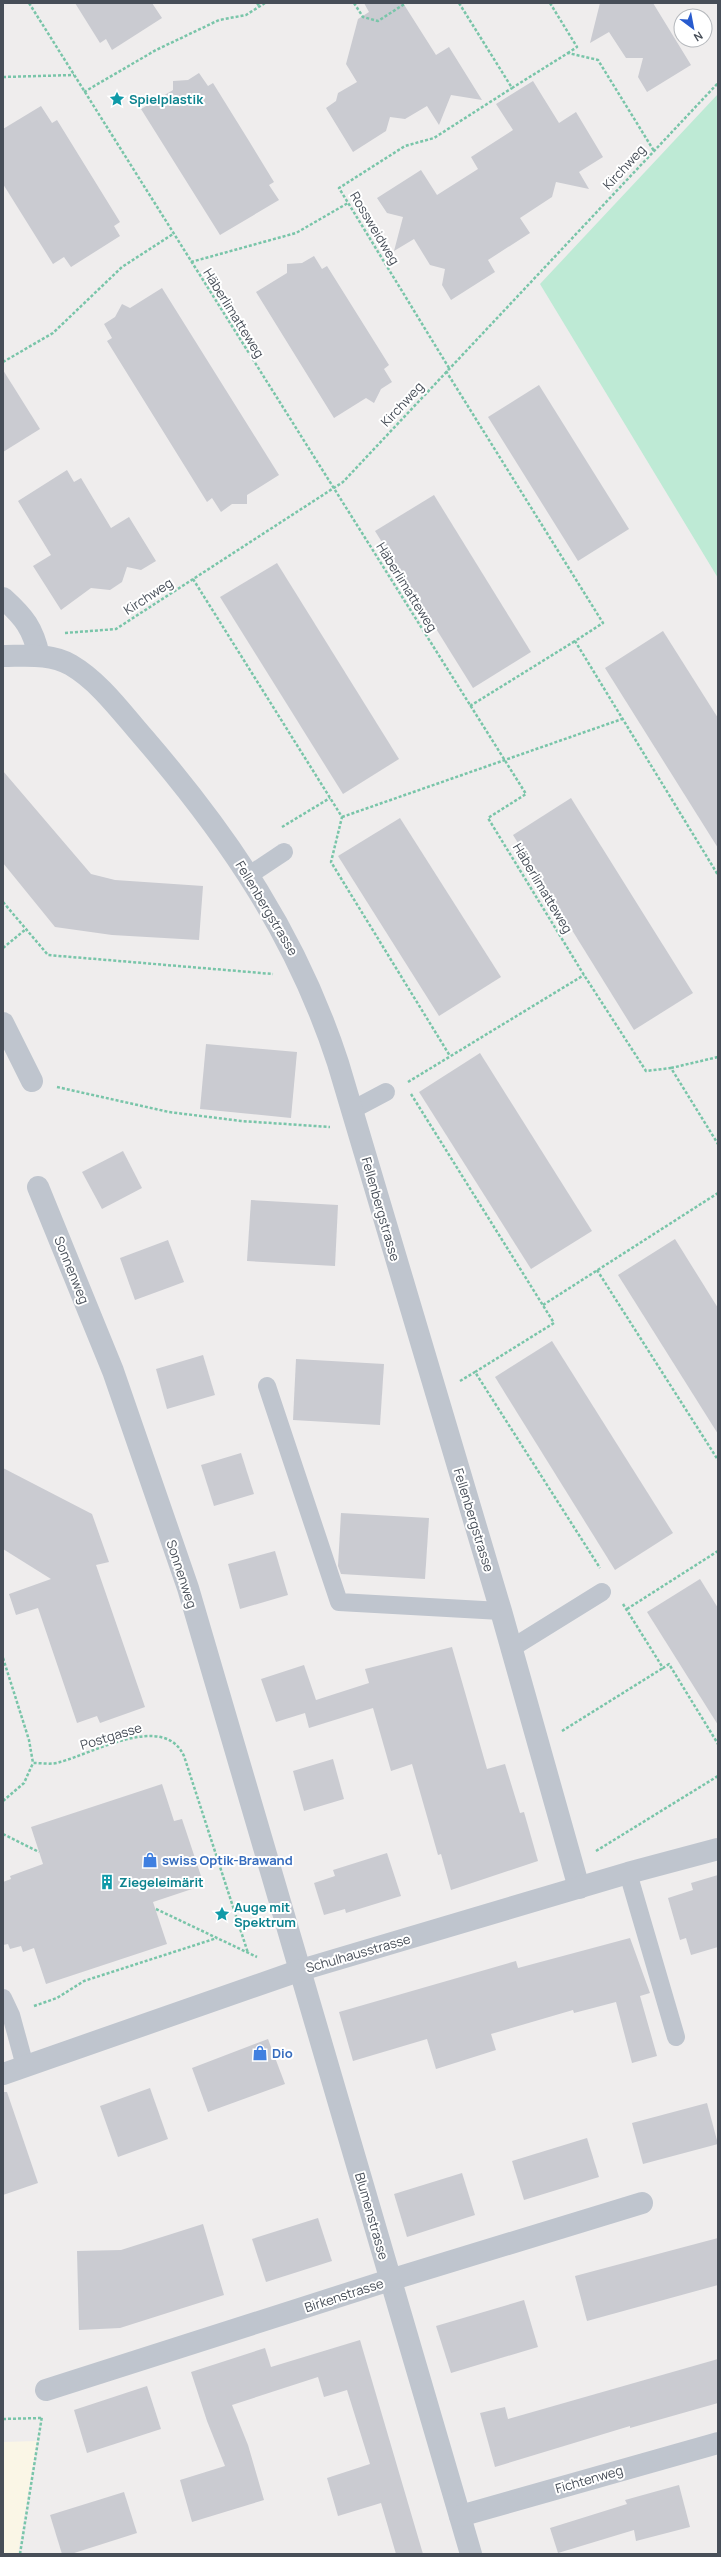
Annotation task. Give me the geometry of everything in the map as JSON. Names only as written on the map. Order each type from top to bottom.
[{"type":"street","points":[[3,598],[20,614],[37,645]]},
{"type":"street","name":"Fellenbergstrasse","points":[[3,656],[37,645],[90,679],[109,698],[163,760],[248,876],[270,908],[306,977],[327,1030],[354,1118],[501,1611],[510,1649],[579,1888]]},
{"type":"street","points":[[3,1023],[32,1081]]},
{"type":"street","name":"Sonnenweg","points":[[38,1187],[113,1371],[188,1588],[301,1970]]},
{"type":"street","name":"Schulhausstrasse","points":[[3,2074],[301,1970],[628,1873],[718,1849]]},
{"type":"street","name":"Blumenstrasse","points":[[301,1970],[471,2554]]},
{"type":"street","name":"Birkenstrasse","points":[[46,2390],[390,2280],[642,2203]]},
{"type":"street","name":"Fichtenweg","points":[[460,2516],[718,2443]]},
{"type":"lane","points":[[248,876],[284,852]]},
{"type":"lane","points":[[354,1118],[386,1092]]},
{"type":"lane","points":[[267,1386],[339,1602],[501,1611]]},
{"type":"lane","points":[[510,1649],[602,1592]]},
{"type":"lane","points":[[628,1873],[676,2037]]},
{"type":"lane","points":[[3,1998],[11,2015],[25,2066]]},
{"type":"path","name":"Häberlimatteweg","points":[[29,3],[526,794],[488,818],[584,975],[646,1071],[670,1068]]},
{"type":"path","points":[[257,3],[260,7]]},
{"type":"path","points":[[84,92],[156,50],[219,20],[246,15],[266,3]]},
{"type":"path","points":[[354,3],[363,17],[378,21],[406,3]]},
{"type":"path","points":[[459,3],[512,88]]},
{"type":"path","points":[[550,3],[577,47],[568,54]]},
{"type":"path","points":[[568,54],[598,60],[654,151]]},
{"type":"path","name":"Rossweidweg","points":[[449,368],[339,188],[405,146],[434,138],[568,54]]},
{"type":"path","points":[[3,77],[74,75]]},
{"type":"path","name":"Kirchweg","points":[[37,645],[116,629],[344,482],[446,371],[718,83]]},
{"type":"path","points":[[191,262],[296,233],[348,203]]},
{"type":"path","points":[[3,362],[53,333],[122,267],[173,234]]},
{"type":"path","points":[[446,371],[603,623],[470,706]]},
{"type":"path","points":[[193,579],[342,817],[331,862],[450,1056]]},
{"type":"path","points":[[575,641],[718,875]]},
{"type":"path","points":[[342,817],[503,759],[622,719]]},
{"type":"path","points":[[281,828],[330,797]]},
{"type":"path","points":[[3,902],[48,956],[306,977]]},
{"type":"path","points":[[3,948],[26,929]]},
{"type":"path","points":[[405,1084],[584,975]]},
{"type":"path","points":[[718,1057],[670,1068],[718,1144]]},
{"type":"path","points":[[32,1081],[169,1112],[324,1127],[354,1118]]},
{"type":"path","points":[[409,1091],[554,1323],[475,1372],[602,1570]]},
{"type":"path","points":[[543,1305],[718,1193]]},
{"type":"path","points":[[597,1270],[718,1460]]},
{"type":"path","points":[[627,1609],[718,1551]]},
{"type":"path","points":[[622,1602],[663,1668]]},
{"type":"path","points":[[3,1658],[29,1740],[33,1763],[24,1783],[3,1801]]},
{"type":"path","points":[[538,1746],[669,1664],[718,1744]]},
{"type":"path","name":"Postgasse","points":[[33,1763],[59,1763],[147,1735],[159,1735],[175,1742],[184,1756],[248,1953],[217,1938]]},
{"type":"path","points":[[619,1837],[718,1776]]},
{"type":"path","points":[[3,1834],[39,1852]]},
{"type":"path","points":[[156,1909],[217,1938]]},
{"type":"path","points":[[11,2015],[57,1998],[84,1981],[217,1938]]},
{"type":"path","points":[[20,2554],[46,2390]]},
{"type":"path","points":[[3,2420],[42,2418]]},
{"type":"shaded area","points":[[37,2441],[18,2554],[3,2554],[3,2442]]},
{"type":"green space","points":[[718,94],[718,578],[540,284]]},
{"type":"building","points":[[75,3],[152,3],[162,18],[112,50],[106,39],[100,43]]},
{"type":"building","points":[[364,3],[403,3],[436,55],[449,47],[482,100],[451,95],[439,125],[427,106],[405,119],[390,117],[386,131],[353,152],[326,108],[336,101],[338,93],[357,82],[346,64],[358,19],[369,12]]},
{"type":"building","points":[[600,3],[653,3],[673,36],[673,48],[681,48],[691,65],[647,92],[638,77],[643,58],[626,58],[609,32],[590,43]]},
{"type":"building","points":[[199,73],[208,86],[213,83],[274,182],[269,185],[279,200],[220,235],[141,109],[173,90],[173,81],[188,80]]},
{"type":"building","points":[[533,81],[559,123],[576,112],[603,157],[579,172],[589,189],[556,182],[552,197],[520,218],[530,233],[488,260],[495,272],[451,300],[442,285],[445,269],[430,265],[414,239],[394,251],[403,217],[387,213],[377,198],[421,170],[437,195],[478,169],[471,157],[513,130],[496,104]]},
{"type":"building","points":[[41,106],[52,123],[57,120],[120,222],[114,226],[120,236],[71,267],[64,257],[53,264],[3,184],[3,129]]},
{"type":"building","points":[[314,256],[322,269],[327,266],[389,365],[384,369],[392,382],[381,389],[374,403],[366,398],[334,418],[256,292],[287,273],[287,264],[302,263]]},
{"type":"building","points":[[162,288],[279,475],[247,495],[247,504],[232,504],[221,512],[212,498],[207,502],[107,341],[112,338],[104,324],[115,317],[122,304],[130,308]]},
{"type":"building","points":[[3,370],[40,429],[3,452]]},
{"type":"building","points":[[539,385],[629,529],[578,561],[488,417]]},
{"type":"building","points":[[67,470],[74,482],[81,478],[111,528],[129,517],[156,561],[141,570],[127,567],[122,582],[110,590],[91,588],[61,610],[33,566],[51,555],[18,501]]},
{"type":"building","points":[[434,495],[531,652],[473,688],[375,531]]},
{"type":"building","points":[[277,563],[399,759],[343,794],[220,597]]},
{"type":"building","points":[[663,631],[718,718],[718,848],[605,668]]},
{"type":"building","points":[[3,771],[91,874],[115,880],[203,886],[199,940],[112,935],[55,927],[3,863]]},
{"type":"building","points":[[571,798],[693,993],[634,1030],[513,835]]},
{"type":"building","points":[[400,818],[501,977],[439,1016],[338,856]]},
{"type":"building","points":[[206,1044],[297,1052],[291,1118],[200,1109]]},
{"type":"building","points":[[480,1053],[592,1231],[531,1269],[419,1092]]},
{"type":"building","points":[[123,1151],[142,1188],[102,1209],[82,1172]]},
{"type":"building","points":[[251,1200],[338,1205],[335,1266],[247,1261]]},
{"type":"building","points":[[675,1239],[718,1308],[718,1434],[618,1275]]},
{"type":"building","points":[[168,1240],[184,1282],[135,1300],[120,1258]]},
{"type":"building","points":[[552,1341],[673,1533],[615,1570],[495,1377]]},
{"type":"building","points":[[203,1355],[215,1395],[167,1409],[156,1369]]},
{"type":"building","points":[[296,1359],[384,1364],[380,1425],[293,1420]]},
{"type":"building","points":[[241,1453],[254,1494],[214,1506],[201,1465]]},
{"type":"building","points":[[3,1468],[92,1514],[109,1562],[96,1565],[145,1707],[100,1723],[97,1716],[77,1723],[38,1608],[16,1615],[9,1594],[51,1579],[3,1549]]},
{"type":"building","points":[[341,1513],[429,1518],[425,1579],[341,1574],[338,1566]]},
{"type":"building","points":[[275,1551],[288,1595],[240,1609],[228,1564]]},
{"type":"building","points":[[700,1579],[718,1608],[718,1725],[647,1612]]},
{"type":"building","points":[[452,1647],[487,1769],[505,1764],[520,1813],[524,1812],[538,1861],[451,1890],[441,1854],[438,1855],[412,1764],[391,1771],[373,1708],[309,1728],[305,1713],[276,1722],[261,1679],[304,1665],[316,1700],[369,1683],[365,1669]]},
{"type":"building","points":[[333,1759],[344,1799],[304,1811],[293,1771]]},
{"type":"building","name":"Ziegeleimärit","points":[[162,1784],[174,1821],[182,1819],[204,1885],[153,1902],[167,1944],[46,1984],[34,1948],[23,1952],[21,1946],[10,1949],[8,1944],[3,1945],[3,1882],[11,1879],[10,1876],[43,1864],[31,1827]]},
{"type":"building","points":[[387,1853],[401,1896],[346,1913],[345,1909],[324,1915],[314,1883],[335,1876],[333,1870]]},
{"type":"building","points":[[718,1875],[718,1947],[691,1955],[686,1938],[680,1940],[668,1898],[693,1890],[691,1883]]},
{"type":"building","points":[[630,1938],[650,1993],[640,1996],[657,2056],[632,2063],[616,2002],[574,2013],[573,2010],[491,2034],[496,2050],[436,2069],[427,2039],[353,2061],[339,2012],[516,1961],[518,1968]]},
{"type":"building","points":[[268,2039],[285,2084],[208,2112],[192,2068]]},
{"type":"building","points":[[150,2088],[168,2139],[118,2157],[100,2106]]},
{"type":"building","points":[[3,2092],[7,2092],[38,2183],[3,2195]]},
{"type":"building","points":[[707,2103],[718,2144],[643,2164],[632,2123]]},
{"type":"building","points":[[587,2138],[599,2177],[524,2200],[512,2161]]},
{"type":"building","points":[[462,2173],[475,2215],[407,2237],[394,2194]]},
{"type":"building","points":[[318,2218],[332,2261],[266,2282],[252,2239]]},
{"type":"building","points":[[203,2224],[224,2295],[120,2328],[79,2330],[77,2251],[121,2250]]},
{"type":"building","points":[[718,2238],[718,2285],[587,2321],[575,2276]]},
{"type":"building","points":[[524,2300],[538,2347],[451,2373],[436,2326]]},
{"type":"building","points":[[360,2340],[423,2554],[396,2554],[381,2503],[338,2516],[327,2478],[370,2464],[347,2390],[324,2397],[318,2377],[232,2405],[248,2445],[264,2500],[192,2522],[180,2480],[225,2466],[207,2421],[191,2372],[265,2348],[271,2367]]},
{"type":"building","points":[[718,2359],[718,2403],[630,2428],[630,2426],[495,2467],[480,2413],[505,2407],[508,2419]]},
{"type":"building","points":[[147,2386],[161,2429],[87,2453],[74,2410]]},
{"type":"building","points":[[679,2485],[690,2527],[636,2541],[634,2530],[558,2553],[550,2528],[627,2504],[625,2500]]},
{"type":"building","points":[[124,2492],[137,2533],[71,2554],[62,2554],[50,2515]]},
{"type":"place","name":"Spielplastik","points":[[117,99]]},
{"type":"place","name":"swiss Optik-Brawand","points":[[150,1860]]},
{"type":"place","name":"Ziegeleimärit","points":[[107,1882]]},
{"type":"place","name":"Auge mit Spektrum","points":[[222,1914]]},
{"type":"place","name":"Dio","points":[[260,2053]]}]
